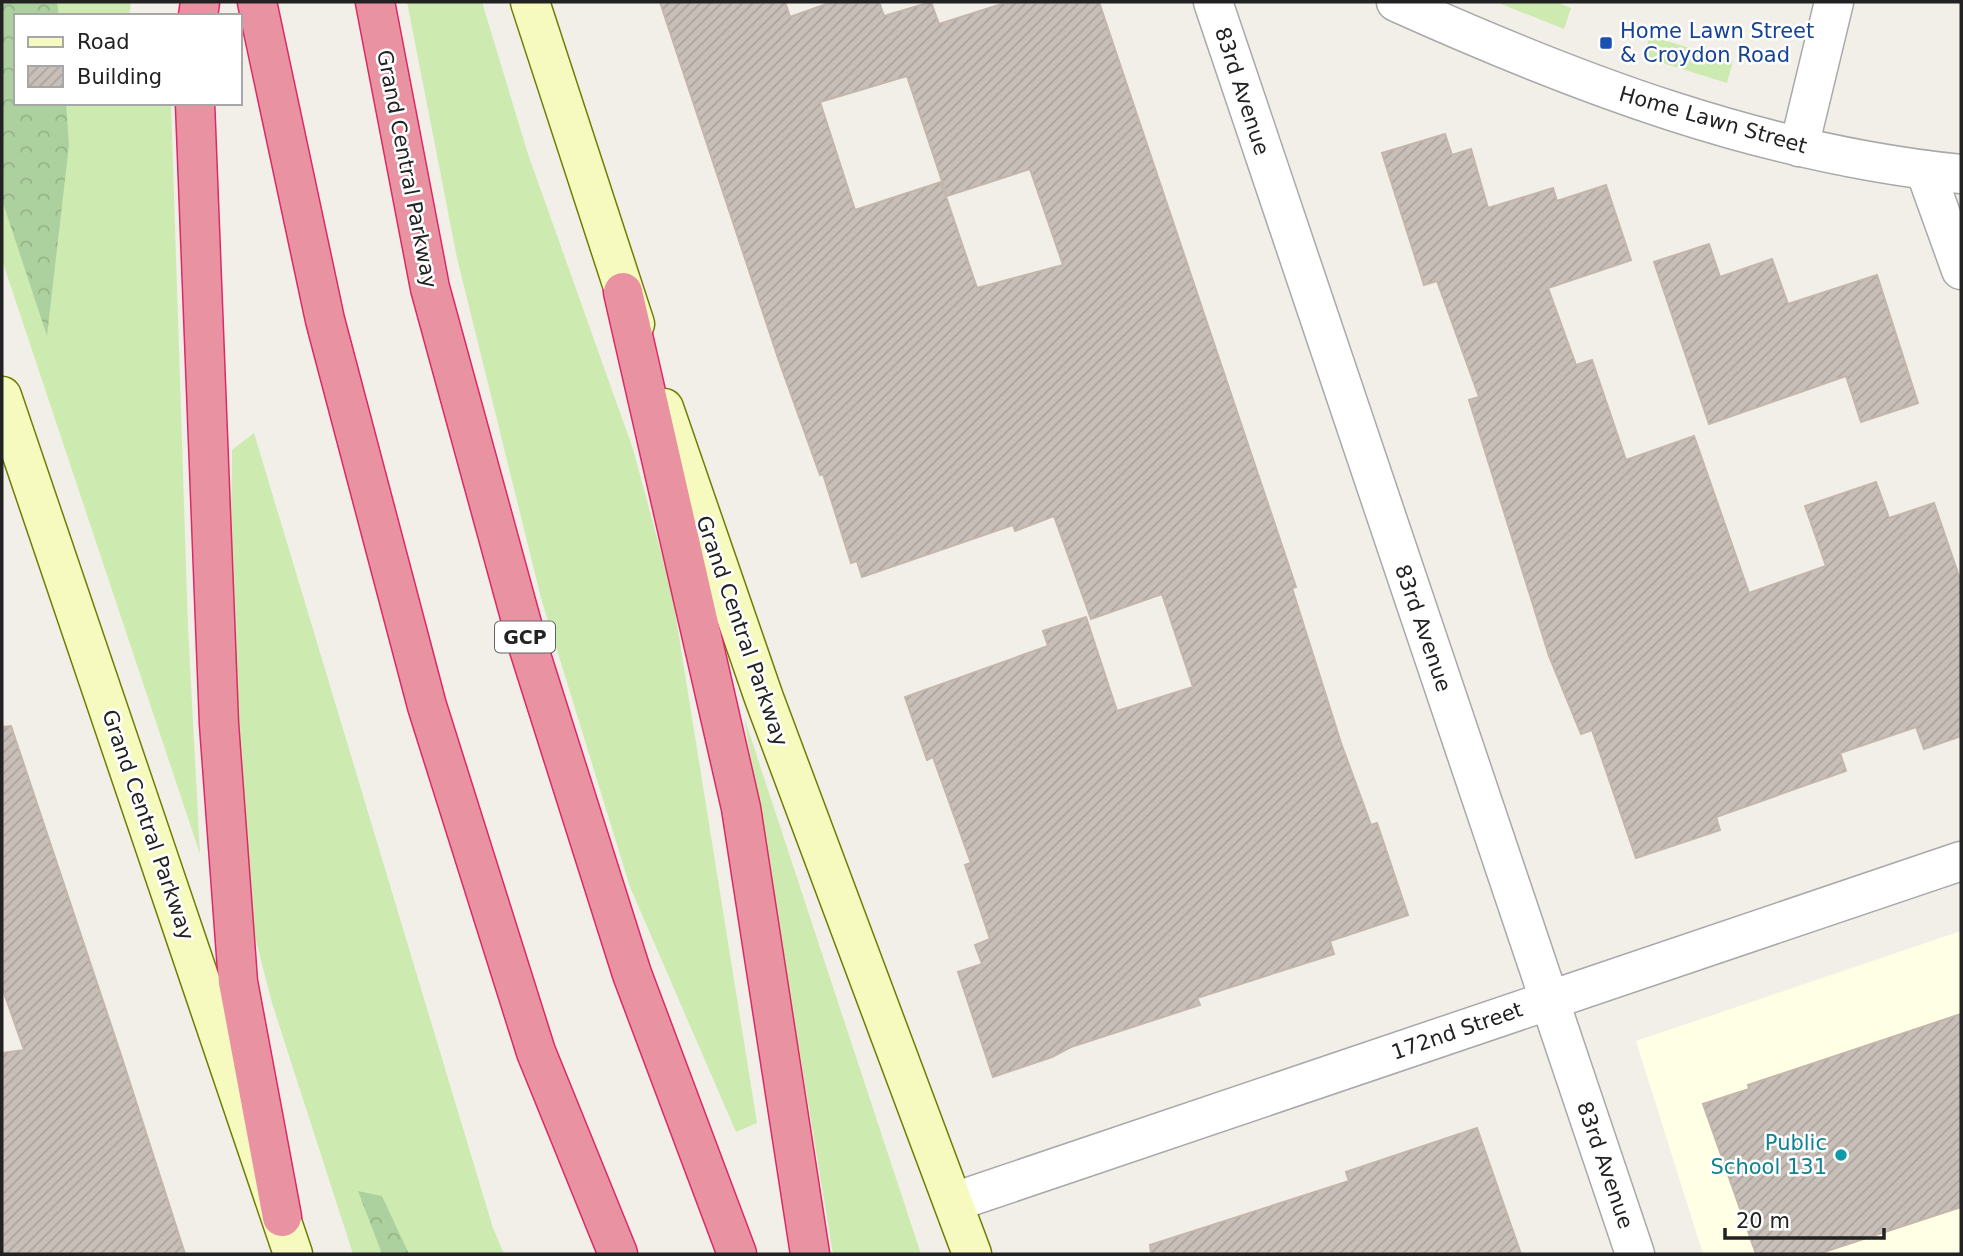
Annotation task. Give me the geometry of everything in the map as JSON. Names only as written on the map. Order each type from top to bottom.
[{"type":"highway","points":[[257,2],[325,320],[427,706],[536,1052],[618,1254]]},
{"type":"highway","name":"Grand Central Parkway","points":[[374,2],[430,288],[528,646],[632,974],[737,1254]]},
{"type":"highway","points":[[195,105],[219,723],[238,982],[282,1217]]},
{"type":"highway","points":[[623,292],[741,808],[810,1254]]},
{"type":"main road","name":"Grand Central Parkway","points":[[530,2],[623,292],[764,698],[972,1254]]},
{"type":"main road","name":"Grand Central Parkway","points":[[2,396],[293,1254]]},
{"type":"street","name":"83rd Avenue","points":[[1213,2],[1635,1254]]},
{"type":"street","name":"Home Lawn Street","points":[[1396,2],[1491,45],[1643,104],[1799,147],[1943,172]]},
{"type":"street","points":[[1799,147],[1834,2]]},
{"type":"street","points":[[1943,172],[1961,270]]},
{"type":"street","name":"172nd Street","points":[[954,1202],[1961,861]]},
{"type":"shaded area","points":[[1961,931],[1961,1254],[1703,1254],[1636,1041]]},
{"type":"green space","points":[[2,2],[131,2],[129,14],[14,14],[14,105],[171,105],[188,627],[200,854],[2,260]]},
{"type":"green space","points":[[2,2],[57,2],[59,14],[14,14],[14,105],[66,105],[69,145],[47,336],[2,200]]},
{"type":"green space","points":[[407,2],[482,2],[528,154],[633,449],[672,593],[757,1123],[736,1132],[630,887],[541,598],[457,258]]},
{"type":"green space","points":[[1496,2],[1556,2],[1571,8],[1564,29]]},
{"type":"green space","points":[[1650,36],[1733,61],[1727,83],[1643,57]]},
{"type":"green space","points":[[254,433],[493,1228],[504,1254],[353,1254],[272,1003],[245,898],[230,641],[232,450]]},
{"type":"green space","points":[[744,717],[921,1254],[833,1254]]},
{"type":"green space","points":[[358,1191],[382,1196],[409,1254],[382,1254]]},
{"type":"building","points":[[660,2],[785,2],[790,17],[832,2],[879,2],[884,16],[931,2],[939,24],[1008,2],[1099,2],[1296,587],[1292,588],[1341,743],[1371,825],[1377,823],[1408,915],[1330,941],[1334,954],[1197,998],[1200,1005],[1071,1047],[1052,1057],[993,1077],[958,972],[982,964],[975,945],[990,939],[965,865],[971,863],[933,757],[927,760],[905,697],[1048,646],[1043,631],[1086,617],[1117,711],[1193,687],[1162,594],[1091,619],[1054,516],[1015,531],[1013,525],[862,577],[857,561],[851,563],[823,474],[820,475],[779,361]],"holes":[[[907,76],[947,196],[1030,169],[1063,265],[977,288],[941,182],[855,210],[820,102]]]},
{"type":"building","points":[[1445,134],[1452,155],[1471,149],[1488,208],[1553,188],[1557,201],[1606,185],[1631,260],[1548,288],[1576,365],[1592,360],[1626,460],[1694,436],[1749,593],[1826,566],[1805,506],[1876,482],[1889,518],[1934,503],[1961,582],[1961,736],[1924,749],[1916,727],[1840,753],[1846,771],[1716,817],[1720,830],[1636,858],[1592,730],[1581,734],[1549,656],[1469,400],[1479,397],[1437,281],[1424,285],[1382,153]]},
{"type":"building","points":[[1709,244],[1720,277],[1772,259],[1788,304],[1877,275],[1918,403],[1861,422],[1846,376],[1709,424],[1654,262]]},
{"type":"building","points":[[11,726],[185,1254],[2,1254],[2,1053],[24,1050],[2,987],[2,727]]},
{"type":"building","name":"Public School 131","points":[[1961,1014],[1961,1207],[1818,1254],[1756,1254],[1703,1104],[1749,1089],[1748,1085]]},
{"type":"building","points":[[1477,1128],[1521,1254],[1151,1254],[1150,1245],[1349,1181],[1346,1172]]},
{"type":"place","name":"Home Lawn Street & Croydon Road","points":[[1606,43]]},
{"type":"place","name":"Public School 131","points":[[1841,1155]]}]
